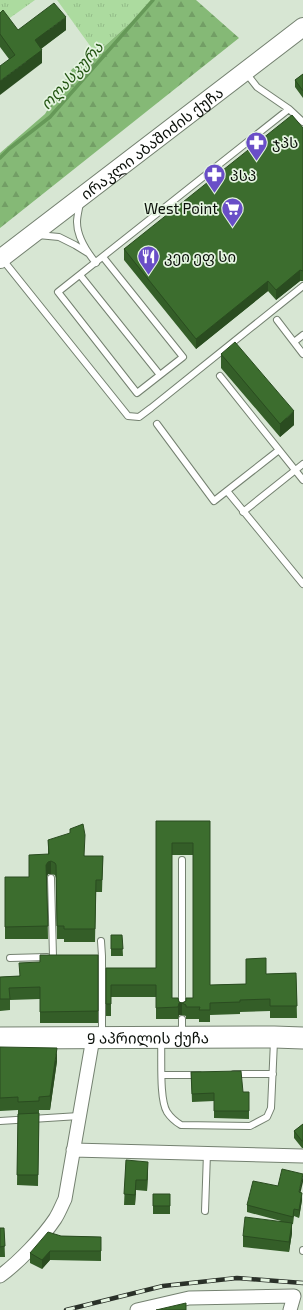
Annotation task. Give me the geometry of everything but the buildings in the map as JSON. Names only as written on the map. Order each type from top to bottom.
[{"type":"main road","name":"ირაკლი აბაშიძის ქუჩა","points":[[1,258],[303,27]]},
{"type":"main road","name":"9 აპრილის ქუჩა","points":[[0,1038],[161,1038],[182,1028],[274,1037],[301,1037]]},
{"type":"street","points":[[0,1276],[21,1257],[56,1218],[64,1199],[79,1116],[97,1038]]},
{"type":"street","points":[[73,1150],[303,1156]]},
{"type":"street","points":[[138,1310],[189,1298],[297,1296],[290,1310]]},
{"type":"lane","points":[[245,72],[257,87],[288,109],[303,122]]},
{"type":"lane","points":[[103,257],[183,357],[137,393],[58,292],[288,109]]},
{"type":"lane","points":[[81,197],[77,223],[88,253],[96,263]]},
{"type":"lane","points":[[32,234],[59,237],[88,253]]},
{"type":"lane","points":[[1,258],[128,416],[139,417],[303,286]]},
{"type":"lane","points":[[80,275],[160,375]]},
{"type":"lane","points":[[277,320],[303,354]]},
{"type":"lane","points":[[294,342],[303,335]]},
{"type":"lane","points":[[220,376],[303,480]]},
{"type":"lane","points":[[157,424],[214,501],[279,450]]},
{"type":"lane","points":[[243,512],[303,464]]},
{"type":"lane","points":[[227,491],[303,584]]},
{"type":"lane","points":[[182,860],[182,1010]]},
{"type":"lane","points":[[52,878],[53,957]]},
{"type":"lane","points":[[97,1038],[102,956],[101,941]]},
{"type":"lane","points":[[95,956],[102,956]]},
{"type":"lane","points":[[10,958],[60,957]]},
{"type":"lane","points":[[161,1038],[163,1099],[167,1112],[174,1120],[181,1125],[250,1126],[267,1117],[271,1108],[274,1037]]},
{"type":"lane","points":[[162,1075],[210,1074]]},
{"type":"lane","points":[[226,1074],[273,1074]]},
{"type":"lane","points":[[0,1121],[79,1116]]},
{"type":"lane","points":[[206,1211],[207,1153]]},
{"type":"green space","points":[[0,0],[35,0],[0,25]]},
{"type":"green space","points":[[57,0],[152,0],[151,4],[96,54]]},
{"type":"green space","points":[[152,0],[196,0],[239,38],[0,228],[0,153],[45,114],[72,69],[96,54],[151,4]]},
{"type":"waterway","name":"ოღასკურა","points":[[0,158],[9,149],[50,117],[153,0]]},
{"type":"railway","points":[[66,1310],[163,1286],[237,1278],[303,1283]]},
{"type":"place","name":"ჯპს","points":[[256,162]]},
{"type":"place","name":"პსპ","points":[[215,194]]},
{"type":"place","name":"West Point","points":[[233,228]]},
{"type":"place","name":"კეი ეფ სი","points":[[148,276]]}]
